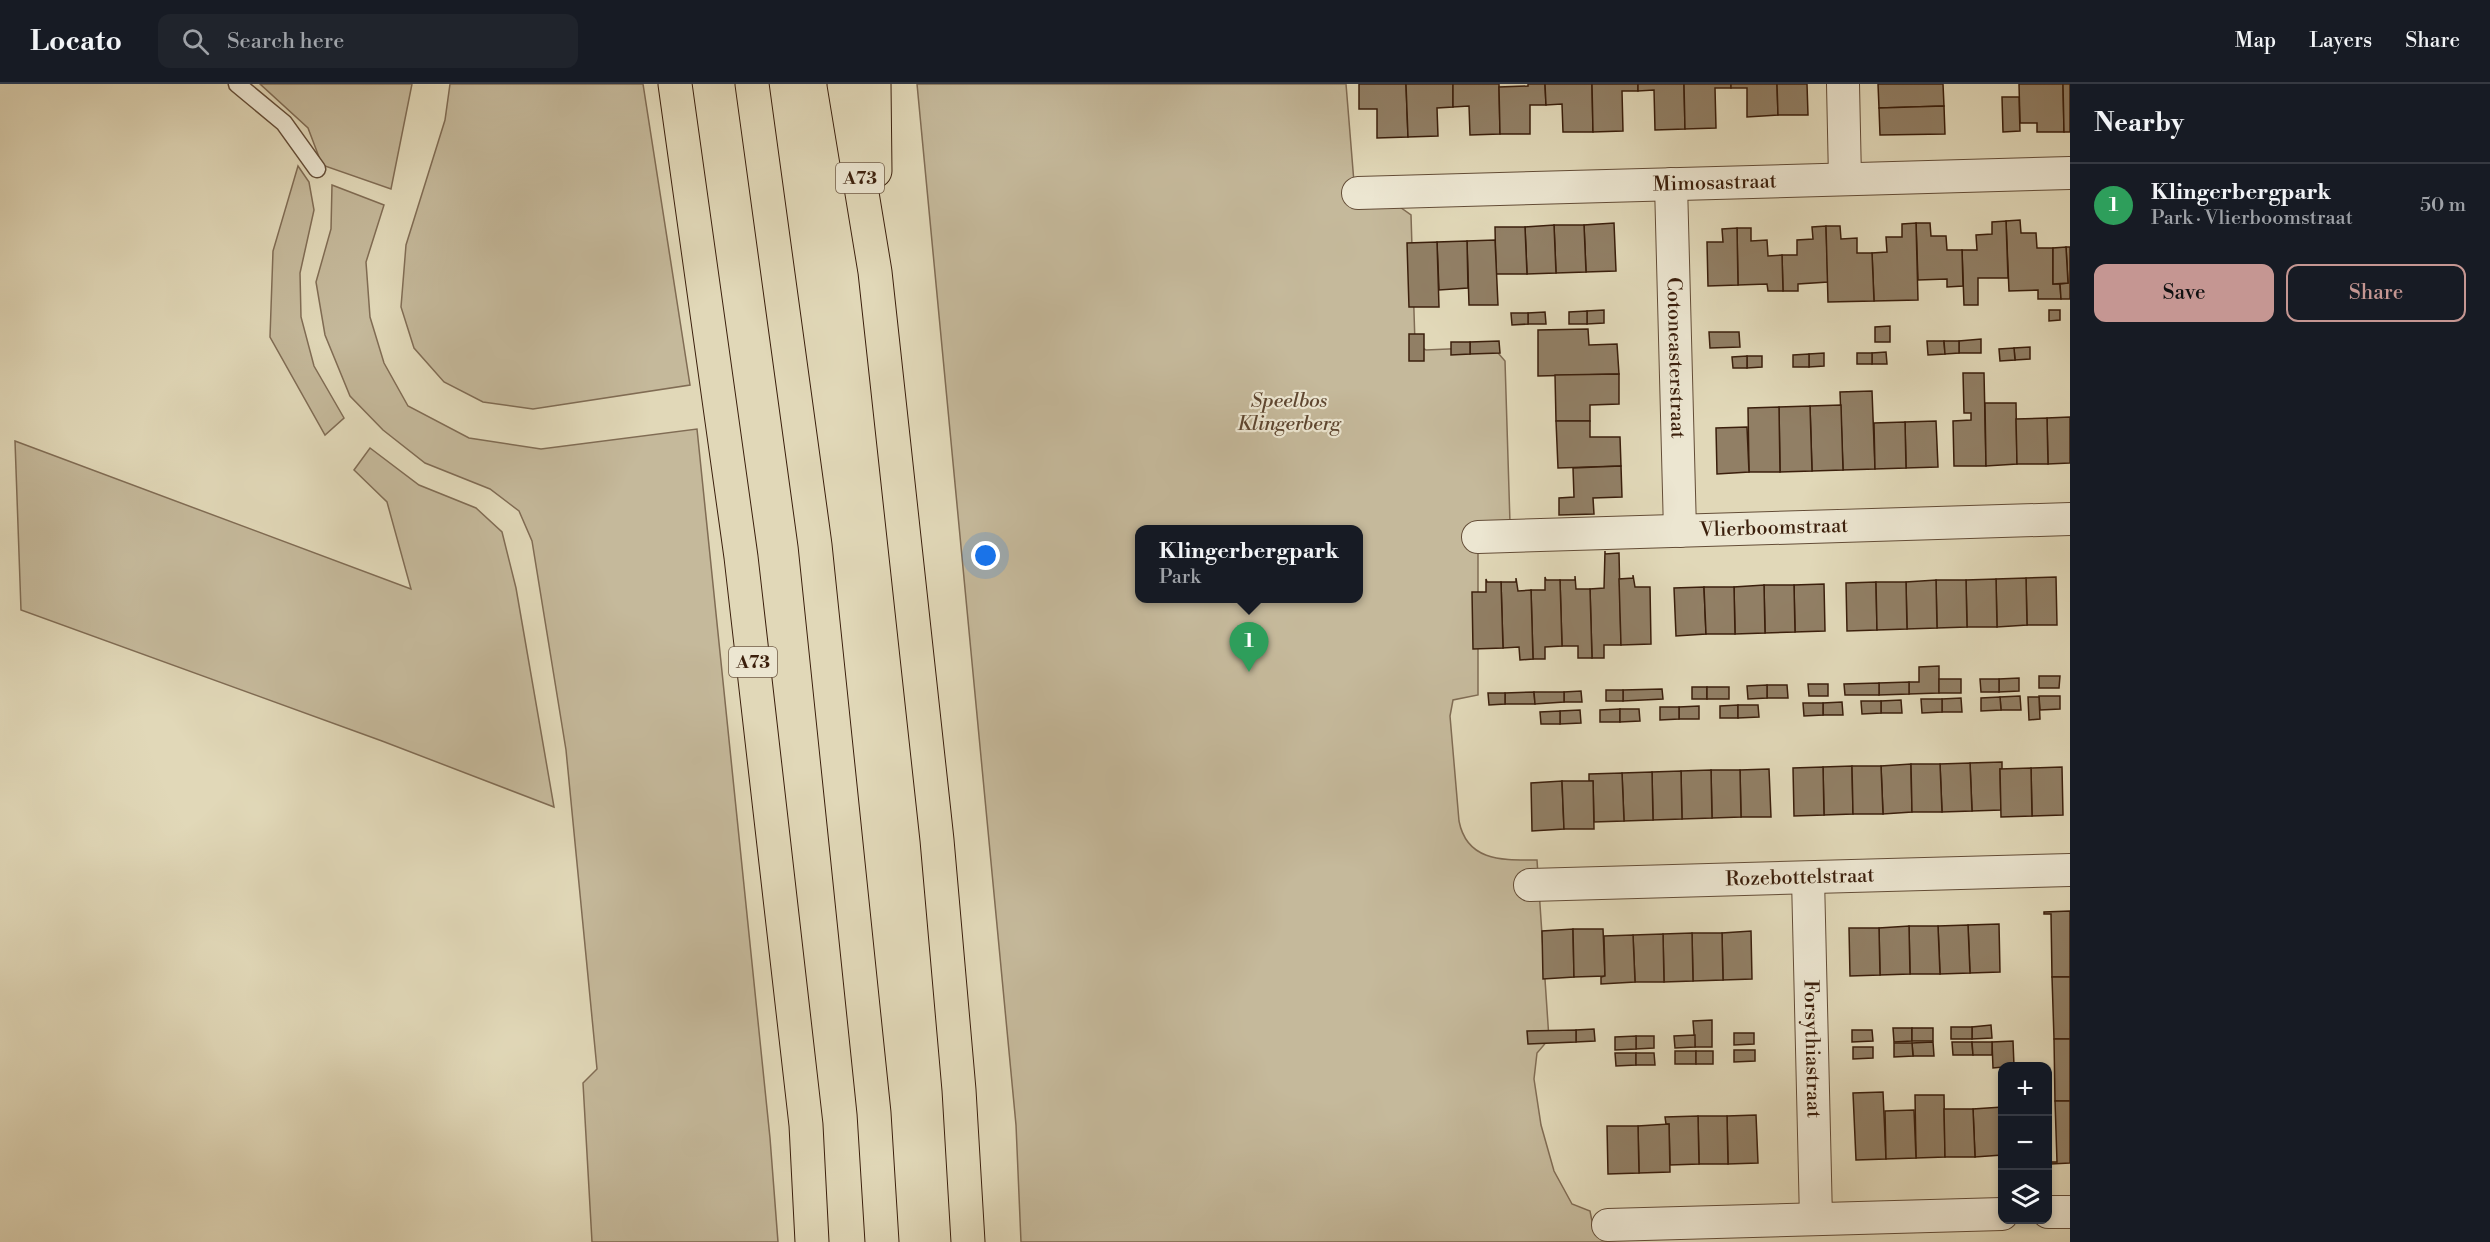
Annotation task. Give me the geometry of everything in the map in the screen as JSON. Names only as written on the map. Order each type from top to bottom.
[{"type":"highway","name":"A73","points":[[675,84],[741,557],[806,1125],[812,1242]]},
{"type":"highway","points":[[752,84],[815,545],[874,1113],[882,1242]]},
{"type":"highway","name":"A73","points":[[844,84],[875,272],[938,852],[959,1090],[968,1242]]},
{"type":"highway","name":"A73","points":[[874,84],[875,272]]},
{"type":"street","points":[[1843,84],[1845,179]]},
{"type":"street","name":"Mimosastraat","points":[[1358,193],[2070,173]]},
{"type":"street","name":"Cotoneasterstraat","points":[[1671,184],[1680,531]]},
{"type":"street","name":"Vlierboomstraat","points":[[1478,537],[2070,519]]},
{"type":"street","name":"Rozebottelstraat","points":[[1530,885],[2070,870]]},
{"type":"street","name":"Forsythiastraat","points":[[1808,878],[1816,1219]]},
{"type":"street","points":[[2052,1212],[2070,1212]]},
{"type":"street","points":[[1608,1225],[1998,1214]]},
{"type":"lane","points":[[237,84],[284,123],[317,170]]},
{"type":"green space","points":[[260,84],[412,84],[391,189],[322,165],[308,128]]},
{"type":"green space","points":[[450,84],[643,84],[690,385],[533,409],[483,402],[444,382],[414,348],[401,307],[406,245],[445,120]]},
{"type":"green space","name":"Speelbos Klingerberg","points":[[917,84],[1346,84],[1356,207],[1397,205],[1411,215],[1415,344],[1426,350],[1493,347],[1505,361],[1510,523],[1478,523],[1478,695],[1453,700],[1450,716],[1459,821],[1463,834],[1470,844],[1488,856],[1512,860],[1537,860],[1549,1039],[1537,1053],[1534,1079],[1541,1125],[1554,1171],[1572,1204],[1590,1211],[1594,1231],[1608,1242],[1021,1242],[1016,1125]]},
{"type":"green space","points":[[298,166],[309,182],[314,210],[300,273],[301,317],[314,366],[344,418],[325,435],[270,337],[273,251]]},
{"type":"green space","points":[[332,185],[384,205],[366,262],[370,317],[384,363],[408,406],[469,438],[541,449],[697,429],[770,1138],[778,1242],[592,1242],[583,1083],[597,1069],[566,750],[532,541],[519,511],[490,489],[425,463],[383,430],[350,396],[325,335],[316,282],[331,229]]},
{"type":"green space","points":[[15,441],[411,589],[387,502],[354,470],[370,448],[419,485],[476,508],[502,532],[516,588],[554,807],[382,741],[21,610]]},
{"type":"building","points":[[1359,84],[1406,84],[1408,137],[1377,138],[1377,109],[1359,109]]},
{"type":"building","points":[[1406,84],[1453,84],[1453,107],[1437,108],[1438,136],[1408,137]]},
{"type":"building","points":[[1453,84],[1499,84],[1500,134],[1470,135],[1469,106],[1453,107]]},
{"type":"building","points":[[1528,84],[1545,84],[1546,105],[1530,105],[1530,134],[1500,134],[1499,87],[1528,86]]},
{"type":"building","points":[[1545,84],[1592,84],[1593,132],[1563,132],[1562,104],[1546,105]]},
{"type":"building","points":[[1592,84],[1638,84],[1638,91],[1622,91],[1623,131],[1593,132]]},
{"type":"building","points":[[1638,84],[1684,84],[1685,129],[1655,130],[1654,90],[1638,91]]},
{"type":"building","points":[[1684,84],[1731,84],[1731,88],[1715,88],[1716,128],[1685,129]]},
{"type":"building","points":[[1731,84],[1777,84],[1778,115],[1747,117],[1747,88],[1731,88]]},
{"type":"building","points":[[1777,84],[1807,84],[1808,115],[1778,115]]},
{"type":"building","points":[[1878,84],[1943,84],[1944,106],[1879,108]]},
{"type":"building","points":[[2019,84],[2063,84],[2064,132],[2037,132],[2037,123],[2020,123]]},
{"type":"building","points":[[2063,84],[2070,84],[2070,132],[2064,132]]},
{"type":"building","points":[[2002,97],[2019,97],[2020,131],[2003,132]]},
{"type":"building","points":[[1944,106],[1945,134],[1880,135],[1879,108]]},
{"type":"building","points":[[2020,220],[2021,233],[2036,233],[2037,248],[2053,248],[2053,284],[2060,284],[2061,299],[2038,299],[2038,290],[2009,291],[2006,221]]},
{"type":"building","points":[[2006,221],[2008,278],[1978,278],[1978,305],[1964,305],[1962,250],[1977,250],[1976,235],[1992,234],[1992,222]]},
{"type":"building","points":[[1614,223],[1616,271],[1586,272],[1584,225]]},
{"type":"building","points":[[1916,223],[1930,223],[1931,236],[1946,236],[1947,250],[1962,250],[1963,286],[1947,287],[1947,279],[1918,280]]},
{"type":"building","points":[[1916,223],[1918,300],[1874,301],[1872,253],[1887,252],[1886,237],[1902,237],[1902,224]]},
{"type":"building","points":[[1554,225],[1584,225],[1586,272],[1556,273]]},
{"type":"building","points":[[1554,225],[1556,273],[1527,274],[1525,227]]},
{"type":"building","points":[[1826,226],[1828,282],[1798,284],[1798,291],[1783,291],[1782,255],[1797,255],[1797,240],[1813,239],[1812,227]]},
{"type":"building","points":[[1826,226],[1840,226],[1841,239],[1857,238],[1857,253],[1872,253],[1874,301],[1828,302]]},
{"type":"building","points":[[1495,227],[1525,227],[1527,274],[1496,274]]},
{"type":"building","points":[[1737,228],[1751,228],[1751,241],[1767,240],[1768,256],[1782,255],[1783,291],[1768,291],[1767,284],[1738,285]]},
{"type":"building","points":[[1737,228],[1738,285],[1708,286],[1707,242],[1723,242],[1722,229]]},
{"type":"building","points":[[1495,240],[1498,305],[1469,305],[1467,241]]},
{"type":"building","points":[[1467,241],[1468,288],[1439,290],[1437,242]]},
{"type":"building","points":[[1437,242],[1439,307],[1409,307],[1407,243]]},
{"type":"building","points":[[2066,247],[2070,247],[2070,299],[2061,299],[2060,284],[2068,283]]},
{"type":"building","points":[[2066,247],[2068,283],[2053,284],[2053,248]]},
{"type":"building","points":[[1604,310],[1604,323],[1587,324],[1587,311]]},
{"type":"building","points":[[2049,310],[2060,310],[2060,320],[2049,321]]},
{"type":"building","points":[[1587,311],[1587,324],[1569,324],[1569,312]]},
{"type":"building","points":[[1545,312],[1546,324],[1528,324],[1528,313]]},
{"type":"building","points":[[1511,313],[1528,313],[1528,324],[1512,325]]},
{"type":"building","points":[[1890,326],[1890,342],[1875,342],[1875,327]]},
{"type":"building","points":[[1588,329],[1589,345],[1617,344],[1619,374],[1538,376],[1538,330]]},
{"type":"building","points":[[1709,332],[1739,332],[1740,347],[1710,348]]},
{"type":"building","points":[[1409,334],[1424,334],[1424,361],[1409,361]]},
{"type":"building","points":[[1981,339],[1981,353],[1959,353],[1959,341]]},
{"type":"building","points":[[1499,341],[1500,353],[1470,354],[1470,342]]},
{"type":"building","points":[[1927,341],[1944,341],[1945,354],[1928,355]]},
{"type":"building","points":[[1944,341],[1959,341],[1959,353],[1945,354]]},
{"type":"building","points":[[1451,342],[1470,342],[1470,354],[1451,355]]},
{"type":"building","points":[[2030,347],[2030,359],[2015,360],[2014,348]]},
{"type":"building","points":[[2014,348],[2015,360],[2000,361],[1999,349]]},
{"type":"building","points":[[1886,352],[1887,364],[1872,364],[1872,353]]},
{"type":"building","points":[[1824,353],[1824,366],[1809,367],[1809,354]]},
{"type":"building","points":[[1857,353],[1872,353],[1872,364],[1857,364]]},
{"type":"building","points":[[1809,354],[1809,367],[1793,367],[1793,355]]},
{"type":"building","points":[[1747,356],[1762,356],[1762,367],[1747,368]]},
{"type":"building","points":[[1747,356],[1747,368],[1733,368],[1732,357]]},
{"type":"building","points":[[1963,373],[1984,373],[1986,466],[1954,466],[1953,421],[1971,420],[1971,413],[1964,413]]},
{"type":"building","points":[[1619,374],[1619,404],[1590,405],[1590,421],[1556,421],[1555,375]]},
{"type":"building","points":[[1872,391],[1875,469],[1843,470],[1840,392]]},
{"type":"building","points":[[1985,403],[2016,403],[2017,464],[1986,466]]},
{"type":"building","points":[[1841,405],[1843,470],[1812,471],[1810,406]]},
{"type":"building","points":[[1810,406],[1812,471],[1780,472],[1779,407]]},
{"type":"building","points":[[1779,407],[1780,472],[1749,472],[1748,408]]},
{"type":"building","points":[[2070,417],[2070,463],[2048,464],[2047,418]]},
{"type":"building","points":[[2047,418],[2048,464],[2017,464],[2016,419]]},
{"type":"building","points":[[1556,421],[1590,421],[1590,437],[1620,437],[1621,466],[1558,468]]},
{"type":"building","points":[[1936,421],[1938,467],[1906,468],[1905,422]]},
{"type":"building","points":[[1905,422],[1906,468],[1875,469],[1874,423]]},
{"type":"building","points":[[1747,427],[1749,472],[1717,474],[1716,428]]},
{"type":"building","points":[[1621,466],[1622,497],[1593,498],[1594,514],[1559,515],[1559,498],[1574,497],[1573,468]]},
{"type":"building","points":[[1605,551],[1605,554],[1619,553],[1621,645],[1604,645],[1604,658],[1592,658],[1590,589],[1604,588]]},
{"type":"building","points":[[1633,575],[1635,587],[1650,587],[1651,644],[1621,645],[1619,579],[1633,578]]},
{"type":"building","points":[[1575,576],[1576,589],[1590,589],[1592,658],[1578,658],[1578,646],[1562,646],[1560,580],[1575,580]]},
{"type":"building","points":[[1545,577],[1546,580],[1560,580],[1562,646],[1545,647],[1545,659],[1533,659],[1531,590],[1545,590]]},
{"type":"building","points":[[2056,577],[2057,625],[2027,625],[2026,578]]},
{"type":"building","points":[[1516,578],[1518,591],[1531,590],[1533,659],[1520,660],[1519,647],[1503,648],[1501,582],[1516,582]]},
{"type":"building","points":[[2026,578],[2027,625],[1997,627],[1996,579]]},
{"type":"building","points":[[1486,579],[1487,582],[1501,582],[1503,648],[1473,649],[1472,592],[1486,592]]},
{"type":"building","points":[[1996,579],[1997,627],[1967,627],[1966,580]]},
{"type":"building","points":[[1936,580],[1966,580],[1967,627],[1937,628]]},
{"type":"building","points":[[1936,580],[1937,628],[1907,629],[1906,582]]},
{"type":"building","points":[[1876,582],[1877,630],[1847,631],[1846,583]]},
{"type":"building","points":[[1876,582],[1906,582],[1907,629],[1877,630]]},
{"type":"building","points":[[1824,584],[1825,631],[1795,632],[1794,585]]},
{"type":"building","points":[[1764,585],[1794,585],[1795,632],[1765,633]]},
{"type":"building","points":[[1764,585],[1765,633],[1735,634],[1734,587]]},
{"type":"building","points":[[1704,587],[1706,634],[1676,636],[1674,588]]},
{"type":"building","points":[[1704,587],[1734,587],[1735,634],[1706,634]]},
{"type":"building","points":[[1939,666],[1939,693],[1909,694],[1909,682],[1919,682],[1919,667]]},
{"type":"building","points":[[2039,676],[2060,676],[2059,688],[2039,688]]},
{"type":"building","points":[[2019,678],[2019,691],[1999,692],[1999,679]]},
{"type":"building","points":[[1939,679],[1961,679],[1961,693],[1939,693]]},
{"type":"building","points":[[1980,679],[1999,679],[1999,692],[1981,692]]},
{"type":"building","points":[[1909,682],[1909,694],[1879,695],[1879,683]]},
{"type":"building","points":[[1879,683],[1879,695],[1845,695],[1844,684]]},
{"type":"building","points":[[1808,684],[1828,684],[1828,696],[1809,696]]},
{"type":"building","points":[[1767,685],[1787,685],[1788,698],[1767,698]]},
{"type":"building","points":[[1767,685],[1767,698],[1748,699],[1747,686]]},
{"type":"building","points":[[1692,687],[1707,687],[1707,699],[1692,699]]},
{"type":"building","points":[[1707,687],[1729,687],[1729,699],[1707,699]]},
{"type":"building","points":[[1662,689],[1663,699],[1623,701],[1623,690]]},
{"type":"building","points":[[1606,690],[1623,690],[1623,701],[1606,701]]},
{"type":"building","points":[[1581,691],[1582,702],[1564,702],[1564,692]]},
{"type":"building","points":[[1534,692],[1535,704],[1505,704],[1505,693]]},
{"type":"building","points":[[1534,692],[1564,692],[1564,702],[1535,704]]},
{"type":"building","points":[[1488,693],[1505,693],[1505,704],[1489,705]]},
{"type":"building","points":[[2020,696],[2021,710],[2001,710],[2000,697]]},
{"type":"building","points":[[2039,696],[2060,696],[2060,709],[2040,710]]},
{"type":"building","points":[[2000,697],[2001,710],[1981,711],[1981,698]]},
{"type":"building","points":[[2028,697],[2039,697],[2040,719],[2029,720]]},
{"type":"building","points":[[1961,698],[1962,712],[1942,712],[1942,699]]},
{"type":"building","points":[[1921,699],[1942,699],[1942,712],[1922,713]]},
{"type":"building","points":[[1901,700],[1902,713],[1881,713],[1881,701]]},
{"type":"building","points":[[1861,701],[1881,701],[1881,713],[1862,714]]},
{"type":"building","points":[[1842,702],[1843,715],[1823,715],[1823,703]]},
{"type":"building","points":[[1803,703],[1823,703],[1823,715],[1804,716]]},
{"type":"building","points":[[1738,705],[1738,718],[1720,718],[1720,706]]},
{"type":"building","points":[[1738,705],[1758,705],[1759,717],[1738,718]]},
{"type":"building","points":[[1699,706],[1699,719],[1679,719],[1679,707]]},
{"type":"building","points":[[1660,707],[1679,707],[1679,719],[1660,720]]},
{"type":"building","points":[[1620,709],[1620,722],[1600,722],[1600,710]]},
{"type":"building","points":[[1620,709],[1639,709],[1640,721],[1620,722]]},
{"type":"building","points":[[1580,710],[1581,723],[1560,724],[1560,711]]},
{"type":"building","points":[[1560,711],[1560,724],[1541,724],[1540,712]]},
{"type":"building","points":[[2002,762],[2002,769],[2000,769],[2001,810],[1972,811],[1970,763]]},
{"type":"building","points":[[1970,763],[1972,811],[1942,812],[1940,764]]},
{"type":"building","points":[[1911,764],[1912,812],[1883,814],[1881,766]]},
{"type":"building","points":[[1911,764],[1940,764],[1942,812],[1912,812]]},
{"type":"building","points":[[1852,766],[1853,814],[1824,815],[1823,767]]},
{"type":"building","points":[[1852,766],[1881,766],[1883,814],[1853,814]]},
{"type":"building","points":[[1823,767],[1824,815],[1794,816],[1793,768]]},
{"type":"building","points":[[2062,767],[2063,815],[2032,816],[2031,768]]},
{"type":"building","points":[[2031,768],[2032,816],[2001,817],[2000,769]]},
{"type":"building","points":[[1769,769],[1771,817],[1741,817],[1740,770]]},
{"type":"building","points":[[1711,770],[1740,770],[1741,817],[1712,818]]},
{"type":"building","points":[[1711,770],[1712,818],[1682,819],[1681,771]]},
{"type":"building","points":[[1681,771],[1682,819],[1653,820],[1652,772]]},
{"type":"building","points":[[1652,772],[1653,820],[1624,821],[1622,773]]},
{"type":"building","points":[[1622,773],[1624,821],[1594,822],[1593,781],[1589,781],[1589,774]]},
{"type":"building","points":[[1562,781],[1564,829],[1532,831],[1531,783]]},
{"type":"building","points":[[1562,781],[1593,781],[1594,829],[1564,829]]},
{"type":"building","points":[[2070,911],[2070,977],[2052,977],[2051,914],[2044,914],[2044,912]]},
{"type":"building","points":[[1999,924],[2000,972],[1970,973],[1968,925]]},
{"type":"building","points":[[1968,925],[1970,973],[1940,974],[1938,926]]},
{"type":"building","points":[[1909,926],[1938,926],[1940,974],[1910,974]]},
{"type":"building","points":[[1909,926],[1910,974],[1880,975],[1879,928]]},
{"type":"building","points":[[1849,928],[1879,928],[1880,975],[1850,976]]},
{"type":"building","points":[[1573,929],[1574,977],[1543,979],[1542,931]]},
{"type":"building","points":[[1573,929],[1603,929],[1605,976],[1574,977]]},
{"type":"building","points":[[1751,931],[1752,979],[1723,980],[1722,933]]},
{"type":"building","points":[[1692,933],[1722,933],[1723,980],[1693,981]]},
{"type":"building","points":[[1692,933],[1693,981],[1664,982],[1663,934]]},
{"type":"building","points":[[1663,934],[1664,982],[1635,982],[1633,935]]},
{"type":"building","points":[[1633,935],[1635,982],[1601,984],[1601,977],[1605,976],[1604,936]]},
{"type":"building","points":[[2052,977],[2070,977],[2070,1039],[2054,1039]]},
{"type":"building","points":[[1712,1020],[1712,1047],[1695,1047],[1693,1021]]},
{"type":"building","points":[[1991,1025],[1992,1038],[1972,1039],[1972,1027]]},
{"type":"building","points":[[1951,1027],[1972,1027],[1972,1039],[1951,1039]]},
{"type":"building","points":[[1893,1028],[1912,1028],[1912,1041],[1894,1042]]},
{"type":"building","points":[[1912,1028],[1933,1028],[1933,1041],[1912,1041]]},
{"type":"building","points":[[1594,1029],[1595,1041],[1576,1042],[1576,1030]]},
{"type":"building","points":[[1576,1030],[1576,1042],[1528,1044],[1527,1031]]},
{"type":"building","points":[[1852,1030],[1872,1030],[1873,1041],[1852,1042]]},
{"type":"building","points":[[1734,1033],[1754,1033],[1754,1044],[1734,1045]]},
{"type":"building","points":[[1695,1035],[1695,1047],[1675,1048],[1674,1036]]},
{"type":"building","points":[[1636,1036],[1654,1036],[1654,1048],[1636,1049]]},
{"type":"building","points":[[1636,1036],[1636,1049],[1615,1050],[1615,1037]]},
{"type":"building","points":[[2054,1039],[2070,1039],[2070,1101],[2055,1101]]},
{"type":"building","points":[[2013,1041],[2014,1062],[1998,1062],[1998,1068],[1993,1068],[1992,1042]]},
{"type":"building","points":[[1933,1042],[1934,1056],[1913,1056],[1912,1043]]},
{"type":"building","points":[[1952,1042],[1972,1042],[1973,1055],[1953,1055]]},
{"type":"building","points":[[1972,1042],[1992,1042],[1992,1055],[1973,1055]]},
{"type":"building","points":[[1894,1043],[1912,1043],[1913,1056],[1894,1057]]},
{"type":"building","points":[[1853,1047],[1873,1047],[1873,1058],[1853,1059]]},
{"type":"building","points":[[1734,1050],[1755,1050],[1755,1061],[1734,1062]]},
{"type":"building","points":[[1675,1051],[1696,1051],[1696,1064],[1675,1064]]},
{"type":"building","points":[[1696,1051],[1713,1051],[1713,1064],[1696,1064]]},
{"type":"building","points":[[1615,1053],[1636,1053],[1636,1065],[1616,1066]]},
{"type":"building","points":[[1636,1053],[1654,1053],[1655,1065],[1636,1065]]},
{"type":"building","points":[[1883,1092],[1886,1159],[1856,1160],[1853,1093]]},
{"type":"building","points":[[1915,1095],[1944,1095],[1945,1157],[1916,1158]]},
{"type":"building","points":[[2055,1101],[2070,1101],[2070,1163],[2052,1164],[2052,1162],[2057,1162]]},
{"type":"building","points":[[1998,1107],[1998,1155],[1975,1157],[1973,1109]]},
{"type":"building","points":[[1944,1109],[1973,1109],[1975,1157],[1945,1157]]},
{"type":"building","points":[[1914,1110],[1916,1158],[1886,1159],[1885,1111]]},
{"type":"building","points":[[1756,1115],[1758,1163],[1728,1164],[1727,1116]]},
{"type":"building","points":[[1698,1116],[1727,1116],[1728,1164],[1699,1164]]},
{"type":"building","points":[[1698,1116],[1699,1164],[1670,1165],[1669,1124],[1666,1124],[1665,1117]]},
{"type":"building","points":[[1669,1124],[1670,1172],[1639,1173],[1638,1126]]},
{"type":"building","points":[[1607,1126],[1638,1126],[1639,1173],[1608,1174]]},
{"type":"place","name":"Klingerbergpark","points":[[1249,672]]}]
